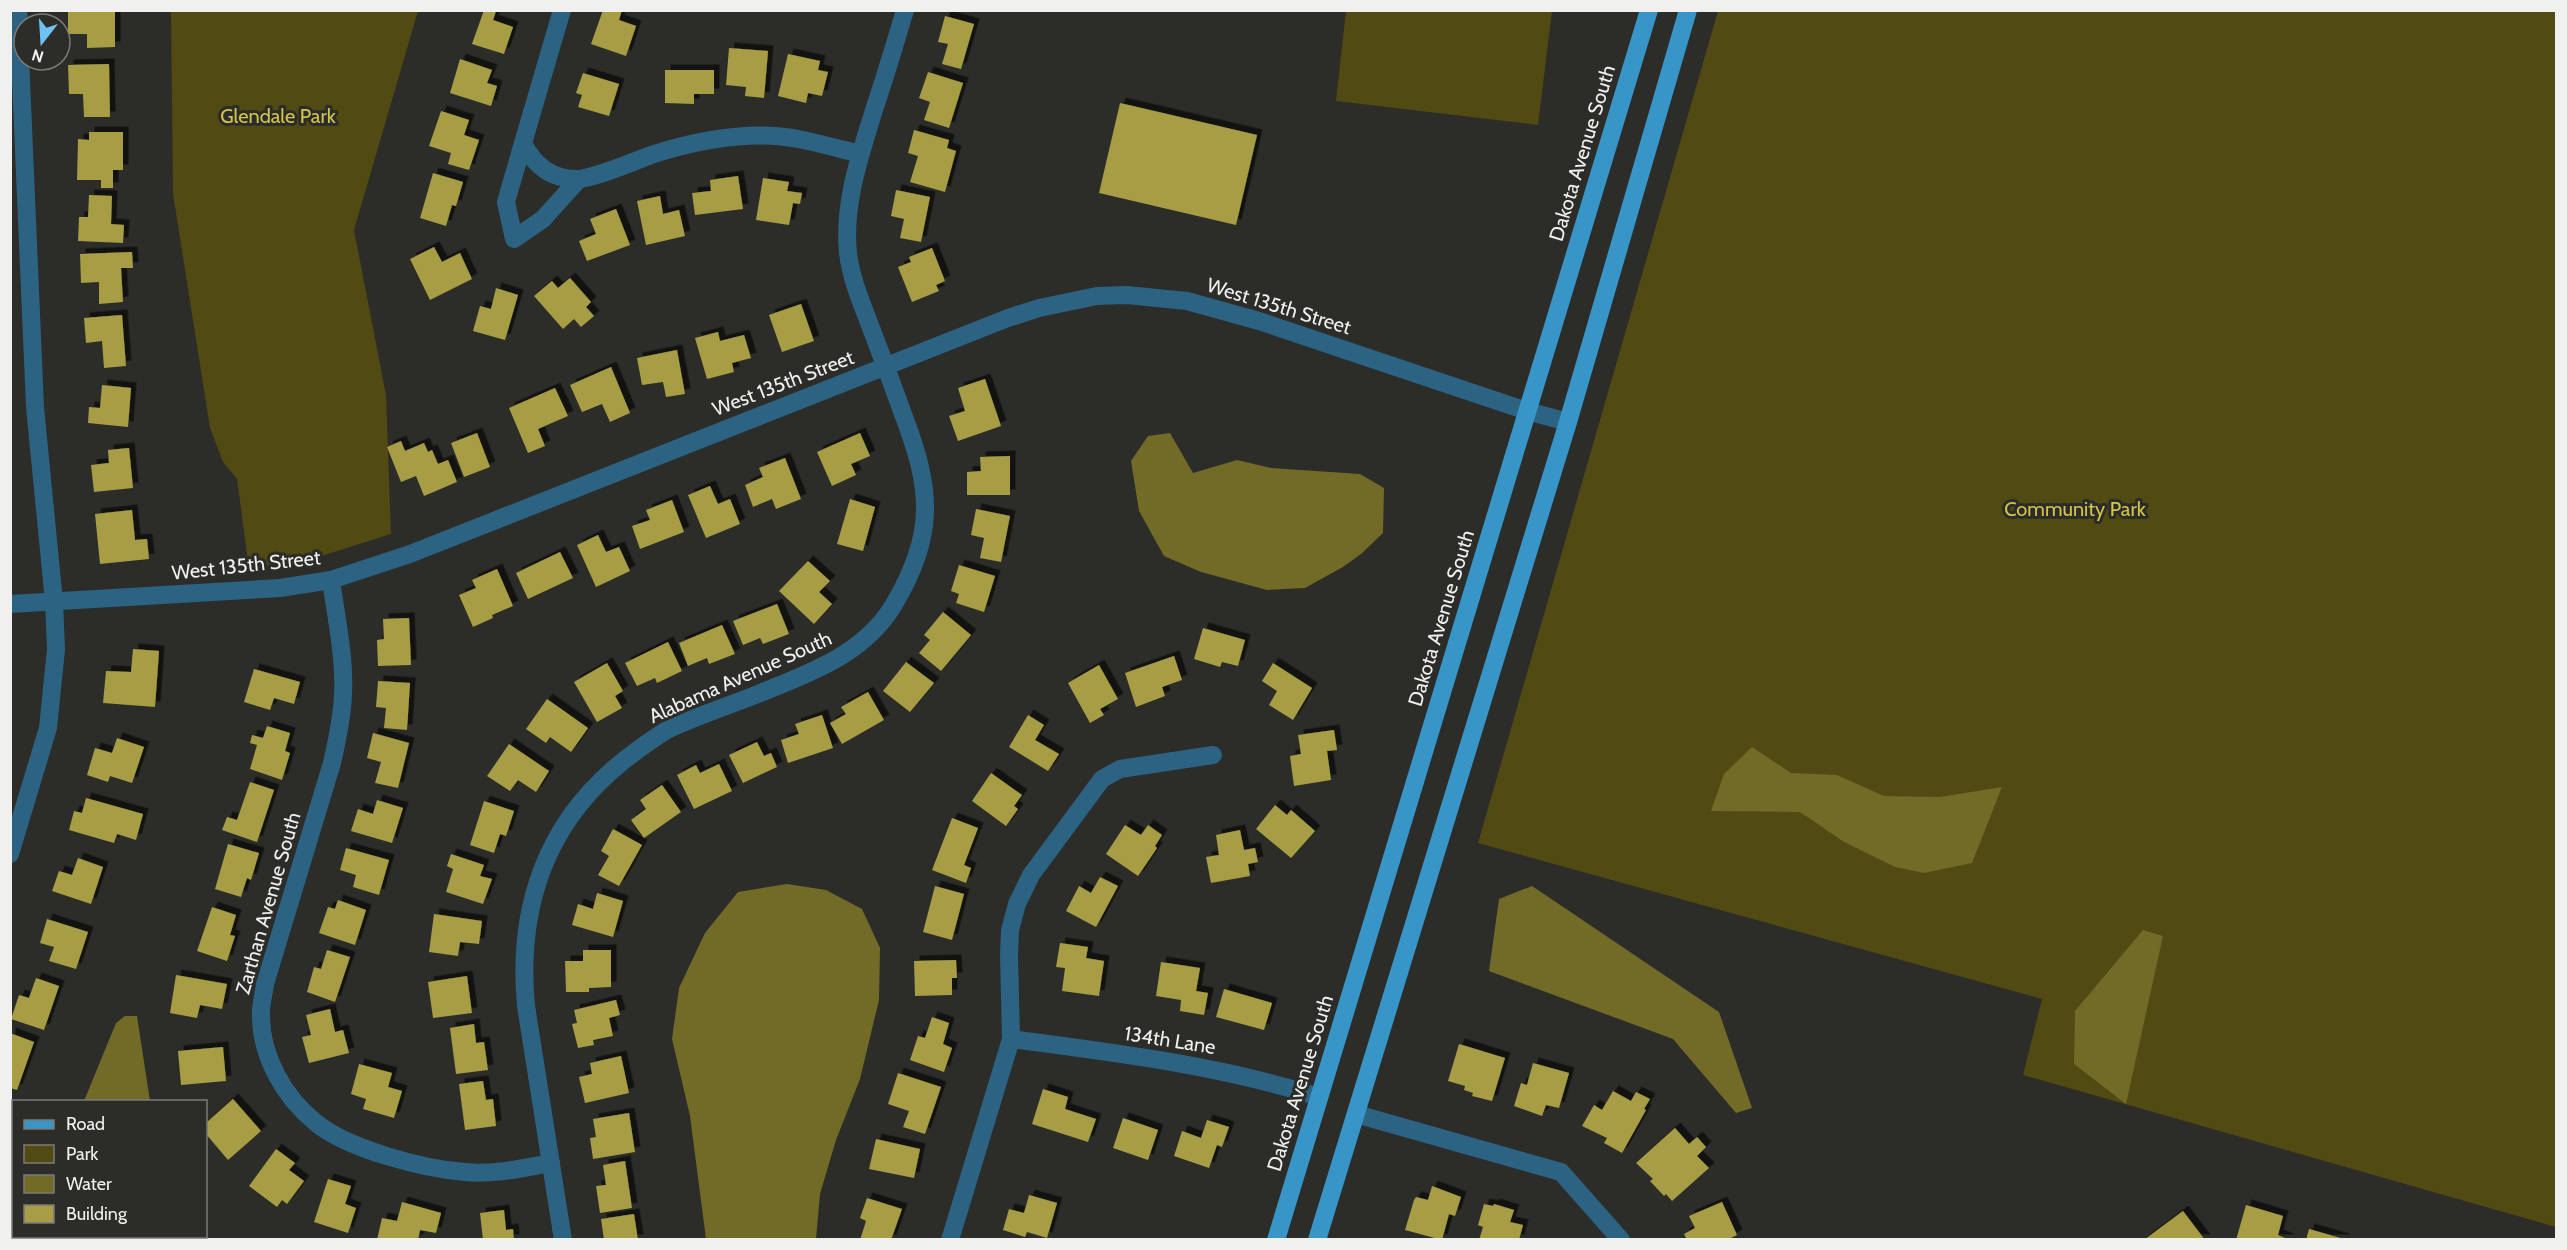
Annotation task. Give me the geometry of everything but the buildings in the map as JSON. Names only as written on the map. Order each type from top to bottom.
[{"type":"main road","name":"Dakota Avenue South","points":[[1276,1239],[1649,10]]},
{"type":"main road","points":[[1317,1239],[1568,422],[1688,10]]},
{"type":"street","points":[[10,854],[48,728],[54,683],[54,602],[19,224],[18,10]]},
{"type":"street","points":[[562,10],[506,202],[514,239],[543,219],[579,180]]},
{"type":"street","name":"Alabama Avenue South","points":[[563,1239],[526,1006],[523,973],[525,937],[531,902],[544,864],[562,829],[580,803],[606,776],[632,754],[666,731],[813,672],[847,654],[871,633],[891,610],[919,552],[926,519],[926,488],[919,456],[854,284],[848,253],[848,212],[860,154],[905,10]]},
{"type":"street","points":[[524,143],[531,159],[547,171],[560,177],[579,180],[699,142],[731,138],[764,136],[796,138],[860,154]]},
{"type":"street","name":"West 135th Street","points":[[10,604],[280,588],[331,580],[410,554],[1039,308],[1097,297],[1155,297],[1187,301],[1238,315],[1527,411],[1568,422]]},
{"type":"street","name":"Zarthan Avenue South","points":[[331,580],[343,694],[339,729],[332,764],[265,984],[260,1015],[264,1045],[276,1075],[292,1100],[315,1123],[336,1136],[397,1158],[432,1167],[466,1172],[499,1172],[551,1163]]},
{"type":"street","points":[[950,1239],[1011,1039],[1010,930],[1017,904],[1031,875],[1102,779],[1119,770],[1213,755]]},
{"type":"street","name":"134th Lane","points":[[1011,1039],[1185,1063],[1286,1086],[1319,1097]]},
{"type":"street","points":[[1356,1114],[1561,1172],[1621,1239]]},
{"type":"green space","name":"Glendale Park","points":[[171,11],[418,11],[354,230],[386,395],[391,534],[318,557],[249,569],[237,479],[223,462],[210,428],[173,194]]},
{"type":"green space","points":[[1346,11],[1552,11],[1538,125],[1336,101]]},
{"type":"green space","name":"Community Park","points":[[1718,11],[2556,11],[2556,1227],[2023,1075],[2042,999],[1478,843]]},
{"type":"water","points":[[1170,433],[1193,473],[1237,460],[1271,468],[1360,474],[1384,488],[1383,533],[1343,567],[1305,588],[1267,590],[1201,572],[1164,556],[1139,511],[1131,461],[1148,436]]},
{"type":"water","points":[[1752,747],[1791,773],[1837,775],[1884,796],[1940,797],[2002,787],[1972,863],[1924,873],[1895,867],[1844,842],[1800,812],[1711,811],[1724,774]]},
{"type":"water","points":[[787,884],[826,890],[862,909],[880,948],[879,1000],[860,1079],[836,1140],[820,1194],[816,1239],[706,1239],[690,1116],[672,1039],[679,988],[705,933],[738,892]]},
{"type":"water","points":[[1532,886],[1719,1012],[1752,1108],[1736,1113],[1673,1039],[1489,971],[1499,899]]},
{"type":"water","points":[[2143,930],[2163,936],[2126,1104],[2074,1064],[2075,1011]]},
{"type":"water","points":[[125,1016],[137,1016],[150,1100],[84,1100],[116,1023]]}]
